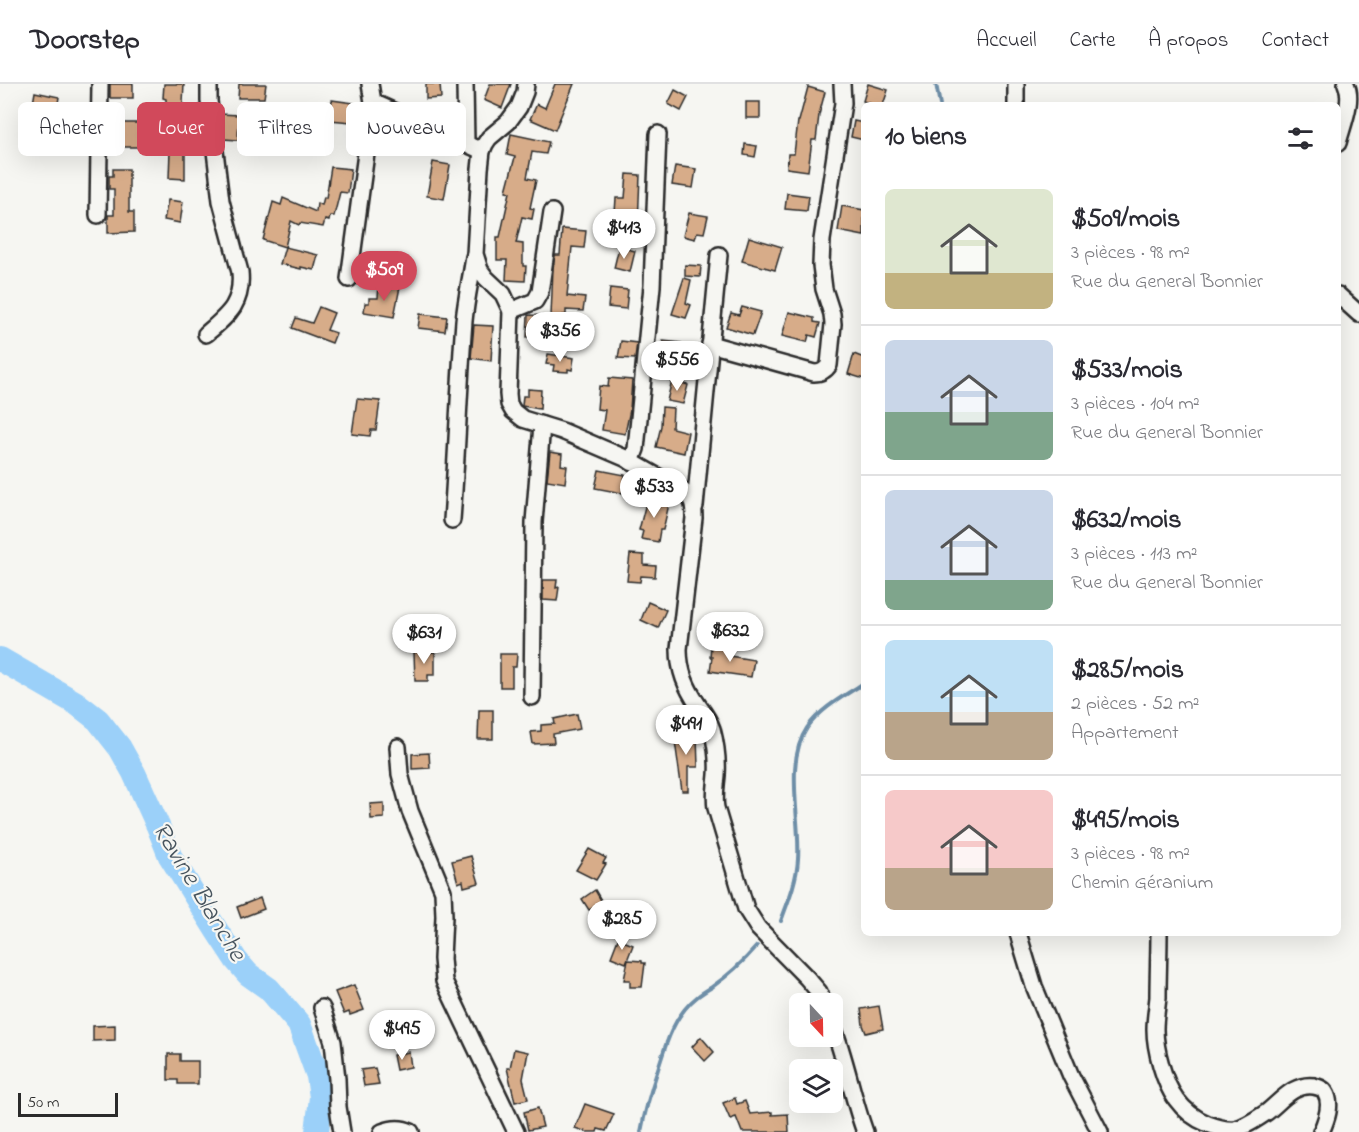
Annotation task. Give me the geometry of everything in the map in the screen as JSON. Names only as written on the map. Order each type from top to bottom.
[{"type":"street","points":[[98,215],[100,84]]},
{"type":"street","points":[[206,334],[236,304],[241,282],[221,201],[209,84]]},
{"type":"street","points":[[370,84],[373,102]]},
{"type":"street","points":[[465,84],[465,102]]},
{"type":"street","points":[[452,520],[459,380],[464,319],[475,254],[482,151],[489,138],[508,123],[519,107],[526,84]]},
{"type":"street","points":[[710,344],[814,373],[820,373],[829,365],[833,324],[824,289],[821,265],[822,240],[843,103],[842,84]]},
{"type":"street","points":[[1016,84],[1016,102]]},
{"type":"street","points":[[1341,132],[1350,98],[1346,84]]},
{"type":"street","points":[[631,462],[636,449],[652,286],[658,134]]},
{"type":"street","points":[[466,144],[482,151]]},
{"type":"street","points":[[349,279],[366,156]]},
{"type":"street","points":[[511,311],[535,301],[540,292],[552,212]]},
{"type":"street","points":[[475,254],[480,270],[503,294],[511,311],[508,394],[509,404],[513,411],[523,419],[562,431],[631,462],[689,495],[694,507]]},
{"type":"street","points":[[719,255],[679,664],[690,692],[711,727],[716,747],[716,808],[747,909],[758,928],[819,993]]},
{"type":"street","points":[[1341,298],[1359,314]]},
{"type":"street","points":[[532,697],[534,522],[542,425]]},
{"type":"street","points":[[398,747],[400,774],[410,811],[443,891],[444,981],[516,1132]]},
{"type":"street","points":[[1019,936],[1034,986],[1071,1076],[1100,1132]]},
{"type":"street","points":[[1159,936],[1156,1038],[1162,1068],[1175,1098],[1201,1121],[1222,1128],[1234,1129],[1266,1112],[1292,1091],[1311,1086],[1321,1088],[1328,1098],[1329,1108],[1322,1132]]},
{"type":"street","points":[[322,1008],[333,1042],[342,1132]]},
{"type":"street","points":[[841,1047],[865,1132]]},
{"type":"street","points":[[382,1132],[390,1129],[403,1129],[411,1132]]},
{"type":"building","points":[[110,84],[133,84],[133,98],[110,98]]},
{"type":"building","points":[[164,84],[184,84],[183,102],[166,102],[163,98]]},
{"type":"building","points":[[239,84],[266,84],[264,98],[238,98]]},
{"type":"building","points":[[426,84],[440,84],[441,98],[426,99]]},
{"type":"building","points":[[490,84],[511,84],[502,108],[484,100]]},
{"type":"building","points":[[555,84],[574,84],[555,130],[530,119],[537,104],[545,108]]},
{"type":"building","points":[[868,84],[888,90],[884,102],[863,101]]},
{"type":"building","points":[[808,87],[825,92],[816,140],[812,140],[808,171],[787,168],[788,154],[794,154],[798,121]]},
{"type":"building","points":[[675,90],[688,97],[681,111],[668,104]]},
{"type":"building","points":[[35,92],[59,97],[58,102],[33,102]]},
{"type":"building","points":[[332,100],[346,102],[346,122],[334,120],[334,102]]},
{"type":"building","points":[[746,102],[760,102],[760,118],[746,118]]},
{"type":"building","points":[[225,114],[237,115],[237,140],[225,139]]},
{"type":"building","points":[[854,121],[861,122],[861,139],[851,137]]},
{"type":"building","points":[[125,123],[137,123],[137,147],[125,147]]},
{"type":"building","points":[[511,134],[549,142],[546,154],[532,152],[527,178],[536,180],[530,208],[534,209],[532,219],[522,217],[516,243],[523,244],[523,266],[526,266],[525,281],[506,280],[507,260],[497,260],[497,237],[500,237],[510,192],[506,191],[515,157],[507,155]]},
{"type":"building","points":[[745,144],[757,146],[755,157],[744,155]]},
{"type":"building","points":[[170,156],[185,156],[185,179],[169,178]]},
{"type":"building","points":[[433,162],[450,165],[444,199],[427,196]]},
{"type":"building","points":[[675,166],[696,169],[693,188],[672,185]]},
{"type":"building","points":[[331,167],[351,169],[348,193],[340,192],[334,216],[330,216],[329,221],[325,220],[323,227],[300,223],[299,225],[291,221],[285,247],[263,240],[273,202],[281,205],[283,198],[316,212],[317,203],[322,205],[324,197],[326,198]]},
{"type":"building","points":[[113,169],[129,169],[129,212],[134,212],[134,232],[108,233],[108,215],[114,215],[114,189],[109,189],[109,176],[113,176]]},
{"type":"building","points":[[627,174],[640,175],[638,224],[620,223],[621,213],[615,213],[616,198],[625,198]]},
{"type":"building","points":[[787,193],[809,196],[807,211],[785,209]]},
{"type":"building","points":[[168,200],[183,202],[180,223],[164,220]]},
{"type":"building","points":[[842,206],[861,209],[861,235],[838,231]]},
{"type":"building","points":[[689,213],[708,216],[704,233],[697,232],[695,239],[683,236]]},
{"type":"building","points":[[562,229],[586,231],[584,248],[572,247],[567,296],[585,298],[583,311],[566,310],[566,315],[563,315],[561,332],[557,331],[557,338],[527,337],[528,315],[551,316],[553,268],[555,255],[560,255]]},
{"type":"building","points":[[749,237],[782,247],[775,270],[742,261]]},
{"type":"building","points":[[285,247],[318,255],[314,270],[280,264]]},
{"type":"building","points":[[619,247],[635,251],[630,272],[614,268]]},
{"type":"building","points":[[685,265],[701,266],[700,277],[685,276]]},
{"type":"building","points":[[684,278],[691,280],[686,303],[691,305],[686,318],[672,314]]},
{"type":"building","points":[[379,285],[400,287],[394,317],[364,312],[365,303],[369,303],[369,298],[378,298]]},
{"type":"building","points":[[610,288],[628,290],[626,309],[608,307]]},
{"type":"building","points":[[319,307],[334,313],[327,330],[336,333],[332,343],[292,328],[296,318],[312,323]]},
{"type":"building","points":[[742,307],[761,312],[753,335],[726,327],[731,313],[739,315]]},
{"type":"building","points":[[789,312],[814,318],[814,322],[820,323],[816,337],[809,335],[807,342],[782,336]]},
{"type":"building","points":[[420,314],[447,317],[445,331],[418,328]]},
{"type":"building","points":[[474,325],[493,326],[491,361],[471,358]]},
{"type":"building","points":[[621,341],[637,343],[635,359],[618,358]]},
{"type":"building","points":[[663,341],[681,343],[680,357],[661,355]]},
{"type":"building","points":[[548,354],[574,358],[572,370],[553,371],[554,365],[546,364]]},
{"type":"building","points":[[854,354],[861,357],[861,378],[848,374]]},
{"type":"building","points":[[609,378],[632,380],[630,410],[625,434],[602,430],[605,410],[597,409],[599,386],[608,387]]},
{"type":"building","points":[[672,380],[688,385],[683,404],[667,401]]},
{"type":"building","points":[[528,389],[541,390],[540,409],[522,406],[523,396],[528,396]]},
{"type":"building","points":[[357,399],[380,401],[376,430],[371,430],[370,436],[352,434]]},
{"type":"building","points":[[662,407],[673,408],[672,428],[688,432],[684,453],[656,447],[661,426]]},
{"type":"building","points":[[550,452],[562,454],[561,465],[567,466],[565,483],[547,480]]},
{"type":"building","points":[[599,470],[625,475],[622,493],[595,488]]},
{"type":"building","points":[[648,495],[663,499],[662,502],[669,504],[658,542],[641,539],[643,531],[639,530]]},
{"type":"building","points":[[630,554],[644,555],[644,565],[656,566],[655,577],[641,576],[640,582],[627,581]]},
{"type":"building","points":[[543,580],[557,580],[556,588],[559,587],[557,601],[543,600]]},
{"type":"building","points":[[648,602],[666,610],[658,628],[641,620]]},
{"type":"building","points":[[711,646],[730,649],[730,656],[754,660],[751,677],[710,671]]},
{"type":"building","points":[[414,652],[435,652],[435,675],[428,675],[428,681],[415,681]]},
{"type":"building","points":[[500,654],[517,654],[516,667],[512,667],[512,687],[500,687]]},
{"type":"building","points":[[479,710],[493,710],[493,739],[478,739]]},
{"type":"building","points":[[577,714],[580,729],[553,734],[554,743],[533,744],[531,732],[541,731],[541,725],[555,724],[554,719]]},
{"type":"building","points":[[674,734],[693,734],[693,737],[697,737],[698,767],[688,767],[688,791],[682,791]]},
{"type":"building","points":[[429,753],[430,768],[412,769],[412,754]]},
{"type":"building","points":[[384,803],[384,818],[371,819],[370,804]]},
{"type":"building","points":[[589,849],[606,858],[603,863],[606,864],[596,880],[576,870]]},
{"type":"building","points":[[471,856],[479,883],[464,887],[463,881],[458,883],[452,861]]},
{"type":"building","points":[[595,890],[605,907],[595,913],[593,908],[589,910],[582,899]]},
{"type":"building","points":[[260,898],[264,909],[241,918],[237,907]]},
{"type":"building","points":[[618,939],[633,945],[626,963],[611,957]]},
{"type":"building","points":[[628,960],[645,963],[642,987],[630,987],[630,980],[624,980]]},
{"type":"building","points":[[354,985],[364,1010],[350,1015],[349,1012],[344,1014],[335,992]]},
{"type":"building","points":[[879,1006],[883,1029],[866,1033],[861,1009]]},
{"type":"building","points":[[115,1025],[115,1040],[93,1041],[93,1026]]},
{"type":"building","points":[[701,1037],[714,1052],[705,1061],[692,1047]]},
{"type":"building","points":[[514,1049],[528,1052],[523,1079],[528,1099],[515,1102],[507,1068],[510,1068]]},
{"type":"building","points":[[409,1052],[411,1067],[396,1070],[393,1055]]},
{"type":"building","points":[[168,1054],[180,1054],[180,1061],[198,1061],[198,1084],[178,1084],[178,1080],[168,1080]]},
{"type":"building","points":[[375,1068],[379,1084],[364,1086],[361,1070]]},
{"type":"building","points":[[735,1098],[737,1104],[745,1101],[750,1114],[772,1112],[772,1115],[788,1114],[789,1132],[742,1132],[736,1117],[730,1119],[723,1103]]},
{"type":"building","points":[[585,1104],[614,1114],[606,1131],[598,1129],[597,1132],[587,1132],[575,1128]]},
{"type":"building","points":[[538,1108],[543,1127],[528,1130],[524,1112]]},
{"type":"waterway","points":[[936,84],[939,102]]},
{"type":"waterway","name":"Ravine Blanche","points":[[0,659],[76,703],[98,720],[120,748],[134,773],[170,856],[217,931],[248,974],[269,989],[299,1024],[318,1076],[321,1097],[317,1132]]},
{"type":"waterway","points":[[781,921],[792,891],[797,867],[795,774],[800,742],[807,728],[819,714],[861,685]]},
{"type":"waterway","points":[[641,1132],[661,1059],[682,1012],[730,973],[757,946]]}]
